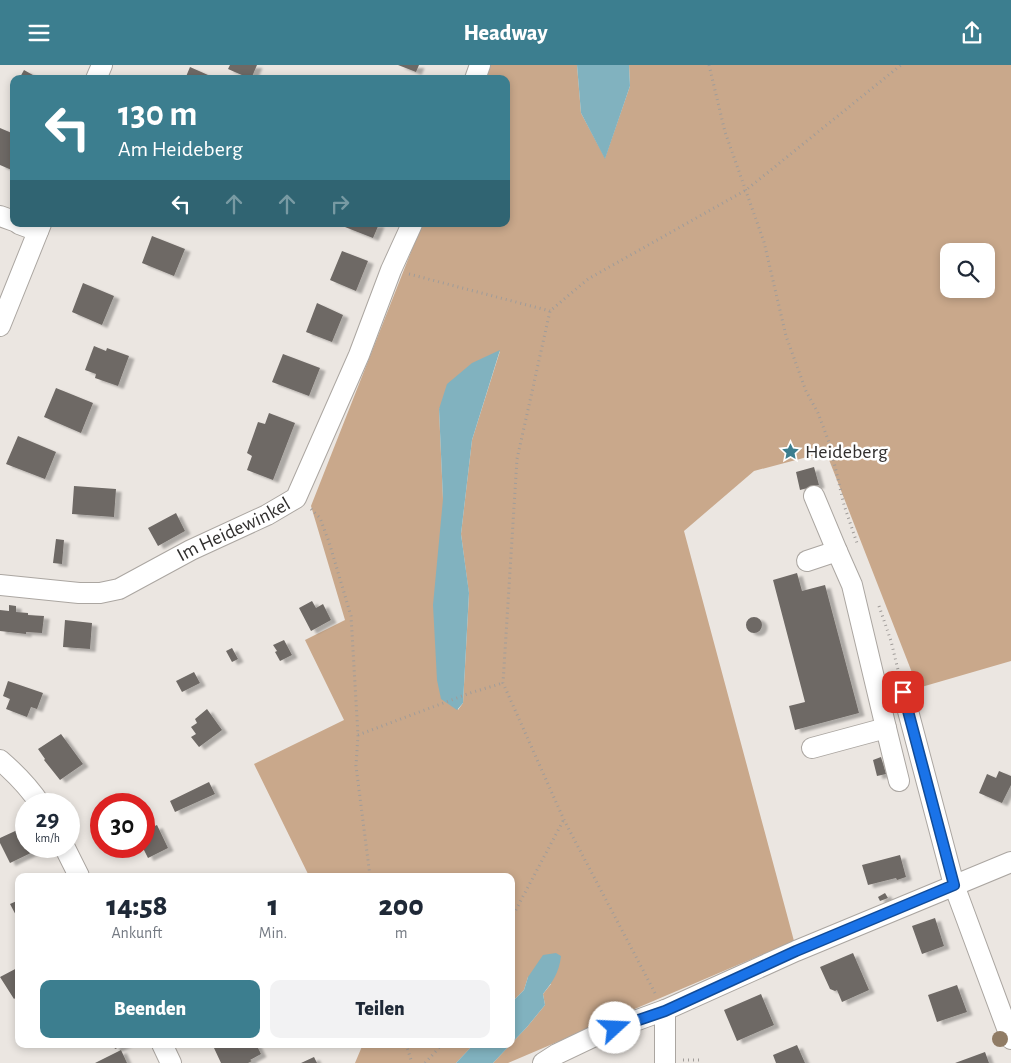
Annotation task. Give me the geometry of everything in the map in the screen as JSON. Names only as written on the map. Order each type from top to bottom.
[{"type":"street","points":[[0,326],[32,227]]},
{"type":"street","name":"Im Heidewinkel","points":[[0,585],[79,593],[100,593],[119,589],[191,550],[267,515],[296,498],[359,355],[391,270],[411,227]]},
{"type":"street","points":[[814,496],[852,585],[900,781]]},
{"type":"street","points":[[807,561],[836,551]]},
{"type":"street","points":[[903,692],[954,885],[1011,1039]]},
{"type":"street","points":[[812,748],[886,728]]},
{"type":"street","points":[[0,760],[33,793]]},
{"type":"street","points":[[70,858],[78,873]]},
{"type":"street","points":[[543,1063],[557,1054],[599,1034],[665,1011],[796,951],[1011,862]]},
{"type":"street","points":[[665,1011],[670,1061]]},
{"type":"street","points":[[164,1048],[171,1063]]},
{"type":"path","points":[[709,65],[725,132],[764,242],[786,336],[806,391],[818,413],[830,445],[844,505],[860,551]]},
{"type":"path","points":[[665,1011],[564,820],[503,683],[517,459],[550,311],[588,279],[746,190],[901,65]]},
{"type":"path","points":[[391,270],[550,311]]},
{"type":"path","points":[[296,498],[320,518],[351,616],[358,735],[356,766],[370,873]]},
{"type":"path","points":[[878,605],[891,641],[903,692]]},
{"type":"path","points":[[358,735],[470,693],[503,683]]},
{"type":"path","points":[[515,912],[564,820]]},
{"type":"path","points":[[407,1048],[412,1063]]},
{"type":"path","points":[[424,1063],[439,1048]]},
{"type":"path","points":[[670,1061],[702,1059]]},
{"type":"shaded area","points":[[485,65],[577,65],[581,113],[605,158],[630,86],[629,65],[1011,65],[1011,661],[918,688],[826,452],[754,471],[684,531],[794,941],[508,1063],[493,1063],[507,1048],[515,1048],[515,1040],[545,1005],[543,994],[551,984],[528,977],[524,990],[515,999],[515,873],[308,873],[254,764],[344,720],[305,640],[345,620],[311,506],[421,227],[510,227],[510,75],[481,75]],"holes":[[[500,351],[472,440],[461,534],[469,594],[463,703],[458,710],[443,499],[439,409]]]},
{"type":"shaded area","points":[[361,1048],[470,1048],[456,1063],[355,1063]]},
{"type":"water","points":[[577,65],[629,65],[630,86],[605,159],[581,113]]},
{"type":"water","points":[[500,350],[472,440],[461,534],[469,593],[463,703],[457,710],[441,699],[437,680],[433,605],[443,499],[439,409],[447,384],[472,363]]},
{"type":"water","points":[[556,953],[561,956],[559,967],[543,994],[545,1005],[515,1040],[515,999],[524,990],[528,977],[543,955]]},
{"type":"water","points":[[470,1048],[507,1048],[493,1063],[456,1063]]},
{"type":"building","points":[[230,65],[257,65],[253,75],[242,75],[228,69]]},
{"type":"building","points":[[398,65],[419,65],[416,72]]},
{"type":"building","points":[[190,67],[208,75],[187,75]]},
{"type":"building","points":[[24,70],[33,75],[21,75]]},
{"type":"building","points":[[0,128],[10,132],[10,169],[0,165]]},
{"type":"building","points":[[345,227],[378,227],[373,238]]},
{"type":"building","points":[[152,236],[185,249],[174,276],[142,263]]},
{"type":"building","points":[[342,251],[368,261],[356,291],[330,280]]},
{"type":"building","points":[[83,283],[114,296],[102,325],[72,312]]},
{"type":"building","points":[[317,303],[343,315],[332,342],[306,332]]},
{"type":"building","points":[[94,346],[106,351],[107,348],[129,356],[118,386],[95,378],[96,374],[85,370]]},
{"type":"building","points":[[283,354],[320,368],[309,396],[272,382]]},
{"type":"building","points":[[56,388],[93,403],[81,433],[44,417]]},
{"type":"building","points":[[269,413],[295,423],[273,480],[247,470],[252,456],[247,453],[258,422],[265,424]]},
{"type":"building","points":[[18,436],[56,452],[45,479],[6,464]]},
{"type":"building","points":[[814,467],[819,485],[800,490],[796,472]]},
{"type":"building","points":[[74,486],[116,489],[114,517],[72,514]]},
{"type":"building","points":[[176,513],[185,531],[158,546],[148,528]]},
{"type":"building","points":[[56,539],[64,540],[62,564],[53,563]]},
{"type":"building","points":[[797,573],[802,591],[825,585],[859,713],[795,730],[789,706],[805,702],[773,580]]},
{"type":"building","points":[[312,601],[316,608],[323,604],[331,620],[311,631],[299,608]]},
{"type":"building","points":[[9,605],[16,606],[16,612],[44,616],[42,633],[26,632],[26,634],[0,631],[0,610],[9,611]]},
{"type":"building","points":[[751,617],[757,617],[762,622],[760,631],[751,633],[746,628],[746,622]]},
{"type":"building","points":[[65,620],[92,623],[90,649],[63,647]]},
{"type":"building","points":[[284,640],[292,655],[280,661],[273,645]]},
{"type":"building","points":[[232,648],[238,659],[232,662],[226,651]]},
{"type":"building","points":[[194,672],[200,683],[182,692],[176,681]]},
{"type":"building","points":[[8,681],[43,693],[37,709],[31,707],[27,717],[6,709],[10,699],[3,696]]},
{"type":"building","points":[[207,709],[222,730],[199,747],[191,737],[196,734],[191,727],[197,723],[195,719]]},
{"type":"building","points":[[61,734],[83,764],[60,780],[38,749]]},
{"type":"building","points":[[881,757],[886,774],[877,776],[873,760]]},
{"type":"building","points":[[999,771],[1011,776],[1011,785],[1002,803],[979,793],[987,774],[996,778]]},
{"type":"building","points":[[209,782],[215,794],[175,812],[170,801]]},
{"type":"building","points":[[157,825],[168,848],[155,854],[155,826]]},
{"type":"building","points":[[15,831],[15,858],[20,858],[10,863],[0,843],[0,838]]},
{"type":"building","points":[[900,855],[906,877],[868,885],[862,865]]},
{"type":"building","points":[[885,893],[888,898],[880,901],[878,897]]},
{"type":"building","points":[[15,902],[15,913],[10,904]]},
{"type":"building","points":[[935,918],[944,946],[922,954],[912,926]]},
{"type":"building","points":[[853,953],[869,990],[842,1002],[837,990],[830,989],[820,967]]},
{"type":"building","points":[[15,969],[14,999],[0,977]]},
{"type":"building","points":[[957,985],[967,1012],[937,1022],[928,995]]},
{"type":"building","points":[[761,994],[774,1025],[737,1041],[724,1010]]},
{"type":"building","points":[[797,1045],[805,1063],[776,1063],[773,1055]]},
{"type":"building","points":[[214,1048],[258,1048],[261,1054],[248,1063],[221,1063]]},
{"type":"building","points":[[121,1050],[127,1063],[95,1063]]},
{"type":"building","points":[[985,1052],[989,1063],[955,1063]]},
{"type":"building","points":[[314,1057],[317,1063],[301,1063]]},
{"type":"place","name":"Heideberg","points":[[791,452]]},
{"type":"route","points":[[615,1028],[665,1011],[796,951],[954,885],[903,692]]}]
